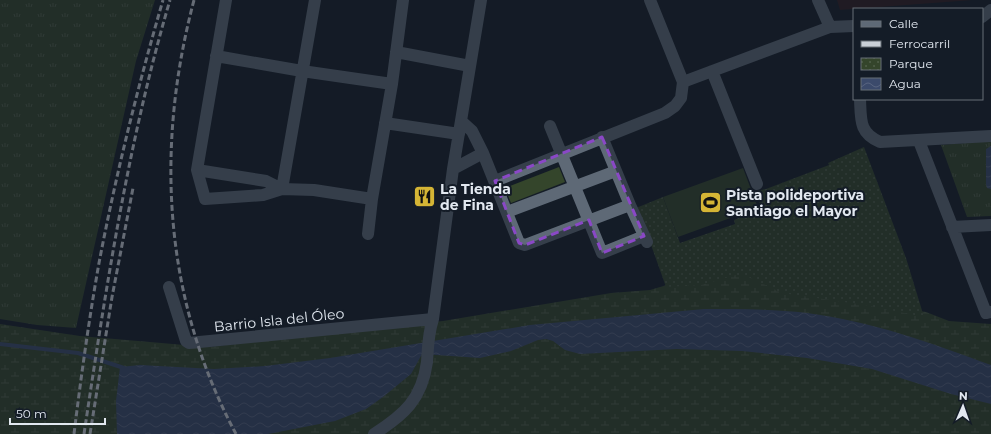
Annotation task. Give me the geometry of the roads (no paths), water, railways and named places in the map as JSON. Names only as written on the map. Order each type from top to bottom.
[{"type":"street","points":[[226,0],[197,170],[205,199],[263,195],[282,189],[314,190],[372,199]]},
{"type":"street","points":[[282,189],[315,0]]},
{"type":"street","points":[[368,234],[372,199],[392,84],[403,0]]},
{"type":"street","points":[[374,434],[410,406],[424,382],[453,169],[481,0]]},
{"type":"street","points":[[495,181],[665,113],[675,106],[681,98],[683,82],[650,0]]},
{"type":"street","points":[[818,0],[830,27]]},
{"type":"street","points":[[983,16],[991,10]]},
{"type":"street","points":[[683,82],[830,27],[853,26]]},
{"type":"street","points":[[396,52],[470,66]]},
{"type":"street","points":[[216,56],[302,71],[392,84]]},
{"type":"street","points":[[712,71],[757,184]]},
{"type":"street","points":[[860,100],[863,129],[870,138],[880,142],[991,136]]},
{"type":"street","points":[[461,121],[472,131],[483,153],[508,212],[518,243],[525,245],[630,205]]},
{"type":"street","points":[[385,123],[459,134]]},
{"type":"street","points":[[550,126],[602,253],[646,239],[630,205],[602,137]]},
{"type":"street","points":[[919,141],[986,313],[991,312]]},
{"type":"street","points":[[453,169],[483,153]]},
{"type":"street","points":[[197,170],[266,181],[282,189]]},
{"type":"street","points":[[508,212],[616,171]]},
{"type":"street","points":[[952,227],[991,224]]},
{"type":"street","name":"Barrio Isla del Óleo","points":[[169,287],[186,341],[189,344],[431,325]]},
{"type":"water","points":[[991,146],[991,189],[987,188],[986,184],[986,149]]},
{"type":"water","points":[[704,309],[743,309],[807,313],[854,321],[923,341],[991,365],[991,404],[951,394],[872,369],[807,358],[742,351],[677,349],[580,354],[565,350],[553,341],[546,339],[538,340],[511,351],[480,358],[422,354],[411,374],[383,397],[366,409],[335,421],[268,434],[117,434],[116,401],[120,367],[140,365],[214,369],[265,366],[330,358],[530,325]]},
{"type":"waterway","points":[[0,344],[78,353],[124,368]]},
{"type":"railway","points":[[74,434],[82,370],[99,263],[128,130],[163,0]]},
{"type":"railway","points":[[84,434],[110,270],[130,161],[155,53],[170,0]]},
{"type":"railway","points":[[194,0],[182,55],[174,111],[171,166],[173,221],[180,276],[193,329],[212,382],[236,434]]},
{"type":"railway","points":[[90,434],[112,297],[133,188]]},
{"type":"place","name":"La Tienda de Fina","points":[[424,197]]},
{"type":"place","name":"Pista polideportiva Santiago el Mayor","points":[[710,203]]}]
